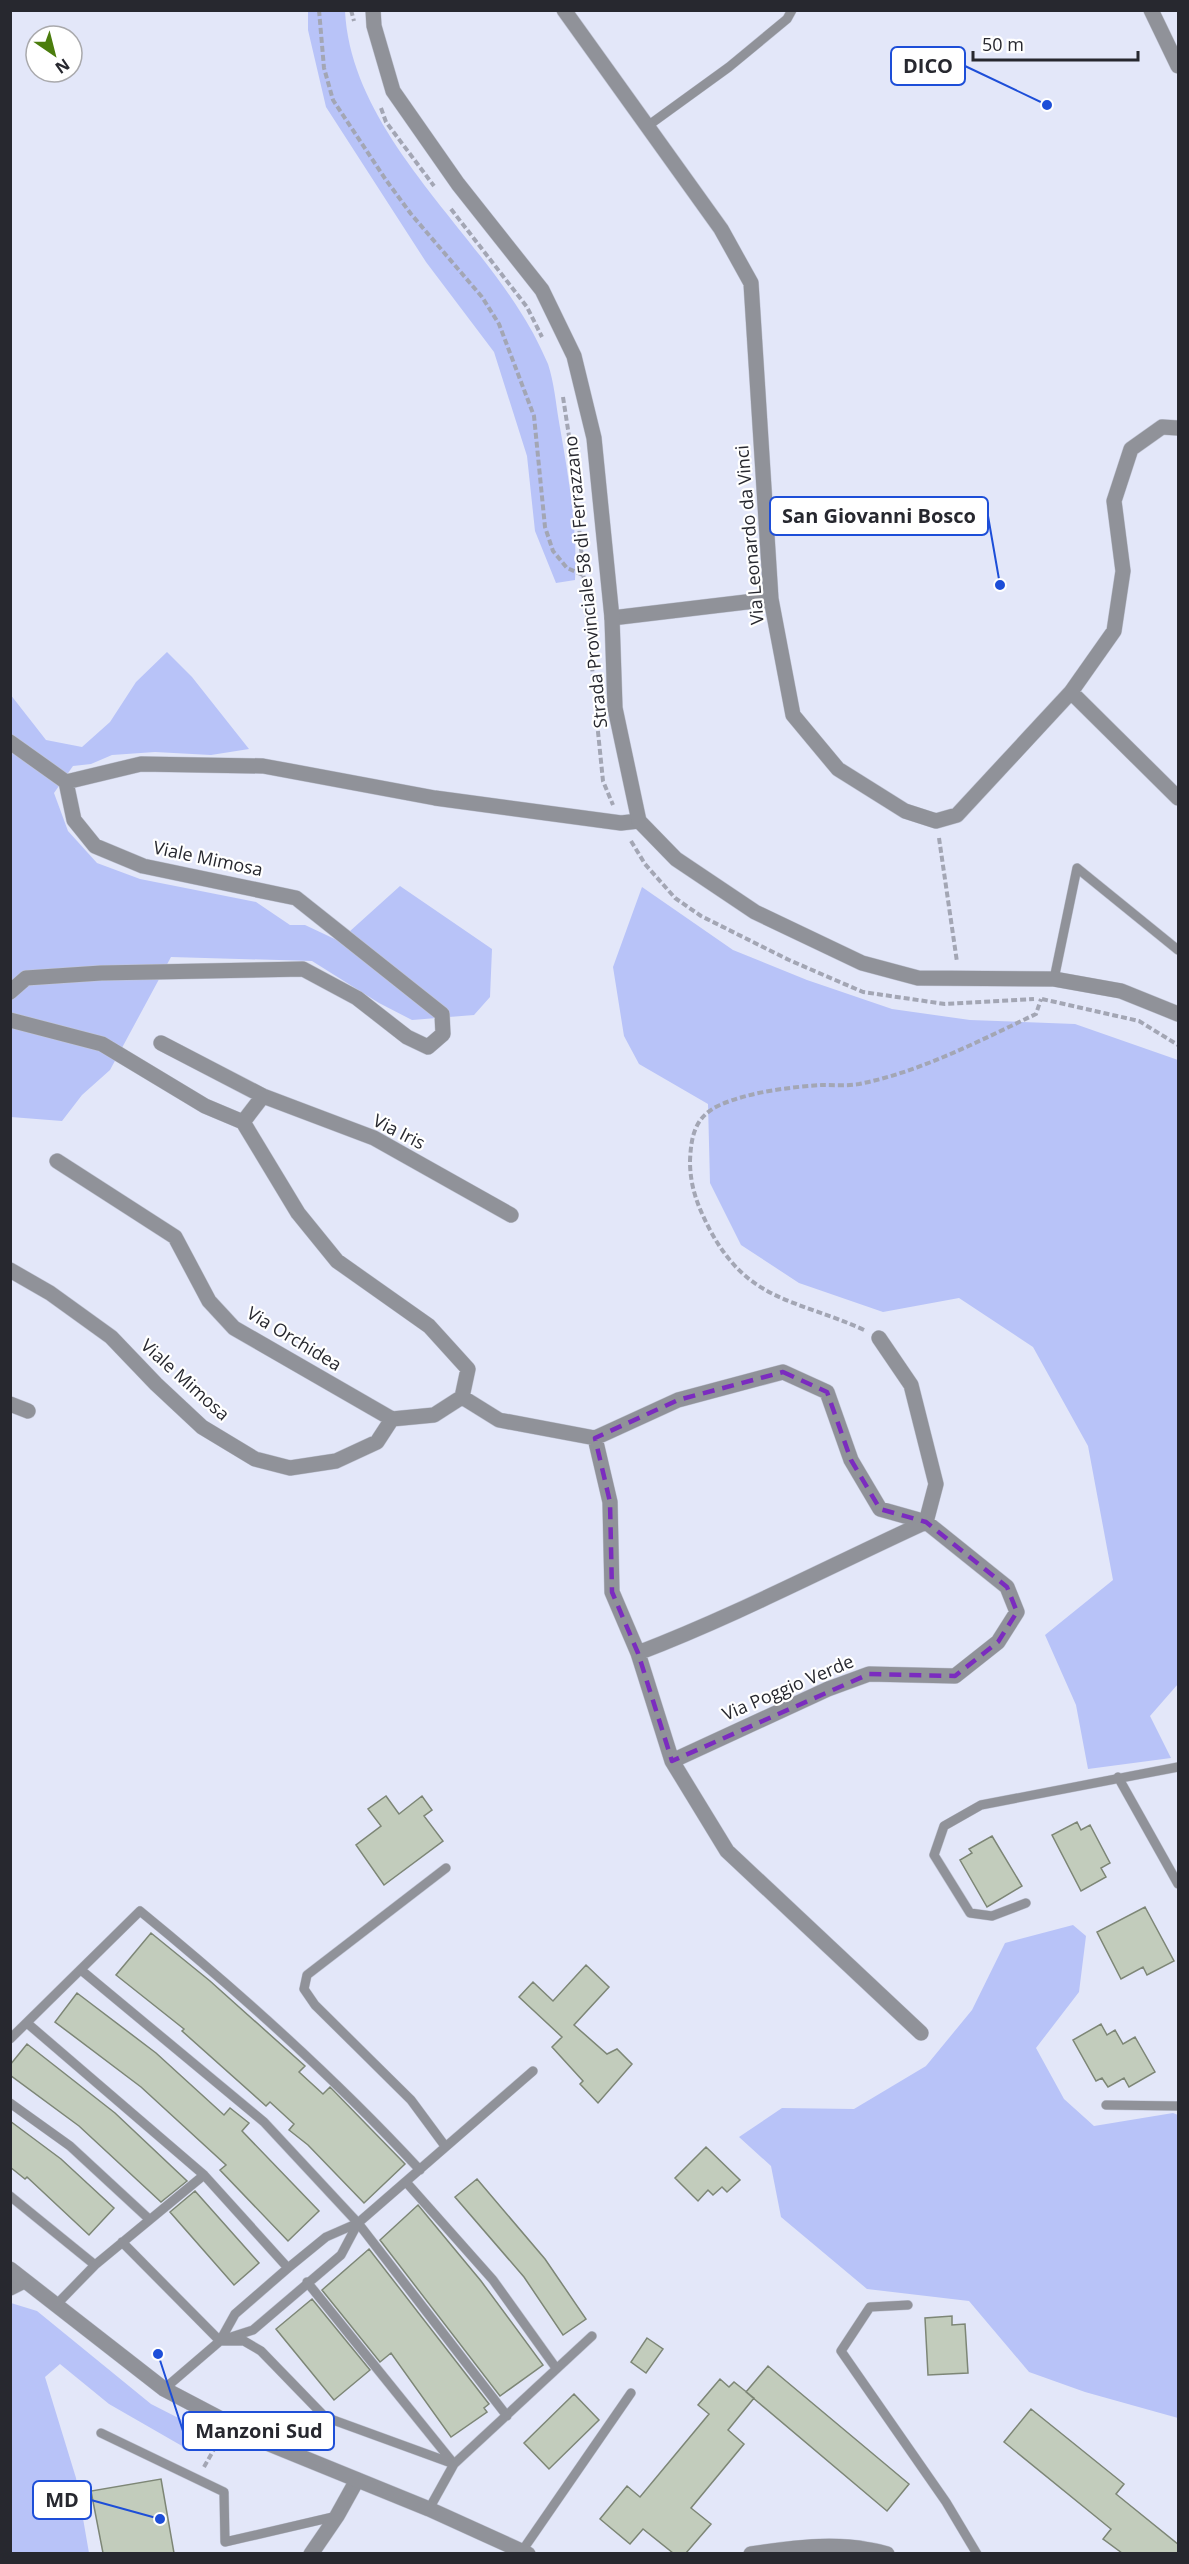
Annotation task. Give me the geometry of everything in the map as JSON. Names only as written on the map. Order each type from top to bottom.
[{"type":"street","name":"Strada Provinciale 58 di Ferrazzano","points":[[373,10],[374,26],[393,91],[458,184],[542,290],[574,356],[594,438],[612,618],[615,708],[639,821]]},
{"type":"street","name":"Via Leonardo da Vinci","points":[[564,10],[649,125],[721,229],[751,283],[771,599],[793,715],[837,769],[905,811],[936,821]]},
{"type":"street","points":[[1151,10],[1179,66]]},
{"type":"street","points":[[936,821],[957,815],[1071,692],[1114,631],[1124,571],[1114,501],[1131,449],[1162,427],[1179,428]]},
{"type":"street","points":[[612,618],[771,599]]},
{"type":"street","points":[[1071,692],[1179,798]]},
{"type":"street","points":[[10,742],[66,783],[141,764],[263,766],[435,798],[621,824],[639,821],[676,859],[755,912],[871,966],[918,978],[1054,979],[1121,991],[1179,1014]]},
{"type":"street","name":"Viale Mimosa","points":[[10,992],[26,978],[101,973],[303,969],[357,998],[407,1036],[428,1047],[443,1034],[442,1014],[296,898],[143,866],[94,846],[74,820],[66,783]]},
{"type":"street","points":[[10,1020],[102,1044],[205,1106],[243,1122],[298,1213],[337,1261],[429,1326],[468,1369],[462,1397],[434,1415],[392,1419]]},
{"type":"street","name":"Via Iris","points":[[161,1043],[263,1096],[374,1138],[511,1215]]},
{"type":"street","points":[[243,1122],[263,1096]]},
{"type":"street","name":"Via Orchidea","points":[[57,1161],[175,1237],[209,1301],[234,1328],[392,1419]]},
{"type":"street","name":"Viale Mimosa","points":[[10,1270],[50,1293],[111,1337],[202,1427],[255,1459],[290,1468],[336,1461],[377,1442],[392,1419]]},
{"type":"street","points":[[638,1653],[795,1586],[926,1522],[936,1484],[912,1385],[879,1338]]},
{"type":"street","name":"Via Poggio Verde","points":[[595,1438],[678,1400],[783,1372],[827,1392],[851,1460],[880,1509],[926,1522],[1006,1587],[1017,1612],[998,1642],[955,1676],[869,1674],[828,1689],[672,1761]]},
{"type":"street","points":[[462,1397],[499,1420],[595,1438],[610,1502],[612,1592],[638,1653],[672,1761],[727,1851],[921,2032]]},
{"type":"street","points":[[10,1404],[28,1411]]},
{"type":"street","points":[[10,2269],[17,2284],[56,2305],[164,2389],[267,2444],[429,2509],[525,2552]]},
{"type":"street","points":[[311,2553],[337,2516],[357,2480]]},
{"type":"street","points":[[751,2553],[797,2546],[869,2548],[887,2553]]},
{"type":"lane","points":[[649,125],[729,67],[787,19],[792,10]]},
{"type":"lane","points":[[1054,979],[1077,868],[1179,950]]},
{"type":"lane","points":[[1026,1903],[992,1916],[970,1913],[934,1855],[944,1826],[981,1805],[1179,1767]]},
{"type":"lane","points":[[1118,1777],[1179,1884]]},
{"type":"lane","points":[[445,2146],[411,2100],[315,2005],[304,1989],[307,1975],[446,1868]]},
{"type":"lane","points":[[10,2039],[140,1911],[227,1982],[335,2082],[420,2170]]},
{"type":"lane","points":[[81,1970],[264,2122],[358,2223],[507,2416]]},
{"type":"lane","points":[[27,2023],[204,2175],[288,2268]]},
{"type":"lane","points":[[164,2389],[220,2341],[235,2314],[288,2268],[326,2237],[358,2223],[533,2071]]},
{"type":"lane","points":[[10,2103],[70,2146],[149,2219]]},
{"type":"lane","points":[[1106,2105],[1179,2106]]},
{"type":"lane","points":[[56,2305],[95,2265],[204,2175]]},
{"type":"lane","points":[[406,2182],[493,2280],[556,2368]]},
{"type":"lane","points":[[10,2196],[95,2265]]},
{"type":"lane","points":[[220,2341],[253,2330],[340,2255],[358,2223]]},
{"type":"lane","points":[[122,2242],[220,2341],[244,2341],[261,2351],[325,2417],[454,2464]]},
{"type":"lane","points":[[307,2282],[454,2464]]},
{"type":"lane","points":[[908,2306],[870,2307],[841,2351],[935,2485],[977,2553]]},
{"type":"lane","points":[[429,2509],[454,2464],[591,2336]]},
{"type":"lane","points":[[525,2552],[631,2393]]},
{"type":"lane","points":[[101,2433],[224,2492],[225,2542],[337,2516]]},
{"type":"path","points":[[319,10],[324,68],[333,100],[405,206],[476,289],[499,324],[534,416],[545,527],[553,551],[567,568],[583,575]]},
{"type":"path","points":[[351,10],[356,31]]},
{"type":"path","points":[[379,101],[386,122],[436,189]]},
{"type":"path","points":[[451,208],[527,307],[543,339]]},
{"type":"path","points":[[562,393],[573,462],[594,689]]},
{"type":"path","points":[[596,712],[603,781],[621,824],[645,864],[675,898],[700,916],[863,992],[945,1004],[1041,999],[1139,1021],[1179,1045]]},
{"type":"path","points":[[936,821],[960,979]]},
{"type":"path","points":[[879,1338],[844,1321],[770,1294],[749,1282],[732,1265],[719,1249],[698,1209],[690,1173],[694,1130],[701,1117],[710,1111],[744,1098],[820,1085],[856,1084],[900,1074],[1036,1014],[1041,999]]},
{"type":"path","points":[[197,2479],[229,2424]]},
{"type":"highlighted area","points":[[783,1372],[827,1392],[851,1460],[880,1509],[926,1522],[1007,1587],[1017,1612],[998,1642],[955,1676],[869,1674],[672,1761],[638,1653],[612,1592],[610,1502],[595,1438],[678,1400]]},
{"type":"shaded area","points":[[308,11],[345,11],[352,54],[367,95],[389,134],[414,172],[499,280],[526,321],[548,364],[574,521],[575,580],[556,583],[535,531],[527,456],[494,352],[426,262],[326,107],[308,30]]},
{"type":"shaded area","points":[[167,652],[192,677],[249,749],[211,755],[155,752],[112,755],[91,764],[73,766],[54,793],[68,831],[97,863],[140,879],[256,902],[290,925],[305,925],[339,941],[400,886],[492,949],[490,997],[474,1015],[412,1020],[379,1003],[312,961],[171,957],[110,1070],[82,1095],[62,1121],[11,1117],[10,694],[46,740],[82,747],[110,722],[136,682]]},
{"type":"shaded area","points":[[642,887],[733,950],[807,980],[892,1009],[970,1020],[1075,1024],[1178,1060],[1178,1684],[1150,1716],[1171,1758],[1088,1769],[1076,1705],[1045,1635],[1113,1580],[1088,1446],[1033,1347],[959,1298],[883,1312],[799,1283],[741,1245],[710,1183],[708,1104],[639,1064],[624,1036],[613,967]]},
{"type":"shaded area","points":[[1073,1925],[1086,1936],[1079,1992],[1036,2048],[1064,2099],[1094,2126],[1173,2113],[1178,2115],[1178,2418],[1085,2392],[1029,2372],[969,2301],[867,2289],[781,2217],[771,2166],[739,2137],[782,2108],[854,2109],[926,2066],[972,2010],[1005,1943]]},
{"type":"shaded area","points":[[11,2303],[37,2311],[151,2404],[200,2429],[189,2450],[109,2404],[60,2364],[45,2377],[76,2478],[89,2553],[11,2553]]},
{"type":"building","points":[[386,1796],[399,1814],[422,1796],[432,1810],[424,1816],[443,1841],[384,1885],[356,1845],[381,1826],[368,1809]]},
{"type":"building","points":[[1077,1822],[1081,1830],[1090,1825],[1110,1863],[1101,1868],[1106,1877],[1081,1891],[1052,1835]]},
{"type":"building","points":[[992,1836],[1022,1886],[987,1907],[960,1860],[972,1853],[969,1849]]},
{"type":"building","points":[[1145,1907],[1174,1961],[1147,1975],[1143,1967],[1121,1979],[1097,1932]]},
{"type":"building","points":[[151,1933],[210,1981],[305,2066],[299,2072],[323,2094],[330,2087],[405,2164],[364,2203],[308,2145],[289,2130],[294,2124],[270,2102],[266,2106],[182,2031],[184,2029],[116,1975]]},
{"type":"building","points":[[586,1965],[609,1987],[574,2025],[607,2054],[617,2049],[632,2064],[598,2103],[580,2084],[583,2081],[552,2047],[562,2037],[519,1997],[533,1982],[553,2001]]},
{"type":"building","points":[[77,1993],[156,2053],[224,2115],[230,2108],[249,2123],[242,2131],[319,2211],[288,2241],[220,2170],[226,2165],[141,2087],[55,2022]]},
{"type":"building","points":[[1101,2024],[1107,2035],[1115,2030],[1123,2044],[1135,2037],[1155,2072],[1129,2087],[1124,2078],[1108,2087],[1102,2078],[1096,2081],[1073,2040]]},
{"type":"building","points":[[27,2044],[115,2113],[187,2181],[161,2202],[79,2126],[10,2075],[10,2065]]},
{"type":"building","points":[[10,2121],[61,2159],[114,2208],[89,2235],[27,2177],[25,2179],[10,2167]]},
{"type":"building","points":[[706,2147],[740,2180],[727,2192],[722,2187],[713,2195],[708,2190],[698,2201],[675,2178]]},
{"type":"building","points":[[477,2179],[545,2259],[586,2319],[563,2335],[524,2277],[455,2197]]},
{"type":"building","points":[[195,2191],[259,2263],[234,2285],[170,2212]]},
{"type":"building","points":[[418,2205],[481,2281],[543,2365],[500,2396],[380,2240]]},
{"type":"building","points":[[369,2249],[489,2404],[484,2408],[487,2412],[451,2437],[391,2353],[380,2362],[322,2290]]},
{"type":"building","points":[[312,2299],[370,2370],[334,2400],[276,2329]]},
{"type":"building","points":[[952,2316],[952,2325],[965,2324],[968,2373],[928,2375],[925,2318]]},
{"type":"building","points":[[647,2338],[663,2349],[646,2373],[631,2362]]},
{"type":"building","points":[[768,2366],[909,2484],[887,2511],[746,2392]]},
{"type":"building","points":[[720,2379],[729,2387],[734,2382],[754,2398],[728,2430],[744,2444],[691,2508],[711,2524],[686,2553],[673,2553],[643,2529],[630,2544],[600,2519],[627,2486],[640,2497],[709,2414],[698,2405]]},
{"type":"building","points":[[574,2394],[599,2420],[549,2469],[524,2443]]},
{"type":"building","points":[[1031,2409],[1124,2484],[1116,2494],[1179,2545],[1179,2553],[1122,2553],[1103,2539],[1111,2529],[1004,2442]]},
{"type":"building","points":[[161,2479],[174,2553],[103,2553],[91,2491]]},
{"type":"place","name":"DICO","points":[[1047,105]]},
{"type":"place","name":"San Giovanni Bosco","points":[[1000,585]]},
{"type":"place","name":"Manzoni Sud","points":[[158,2354]]},
{"type":"place","name":"MD","points":[[160,2519]]}]
